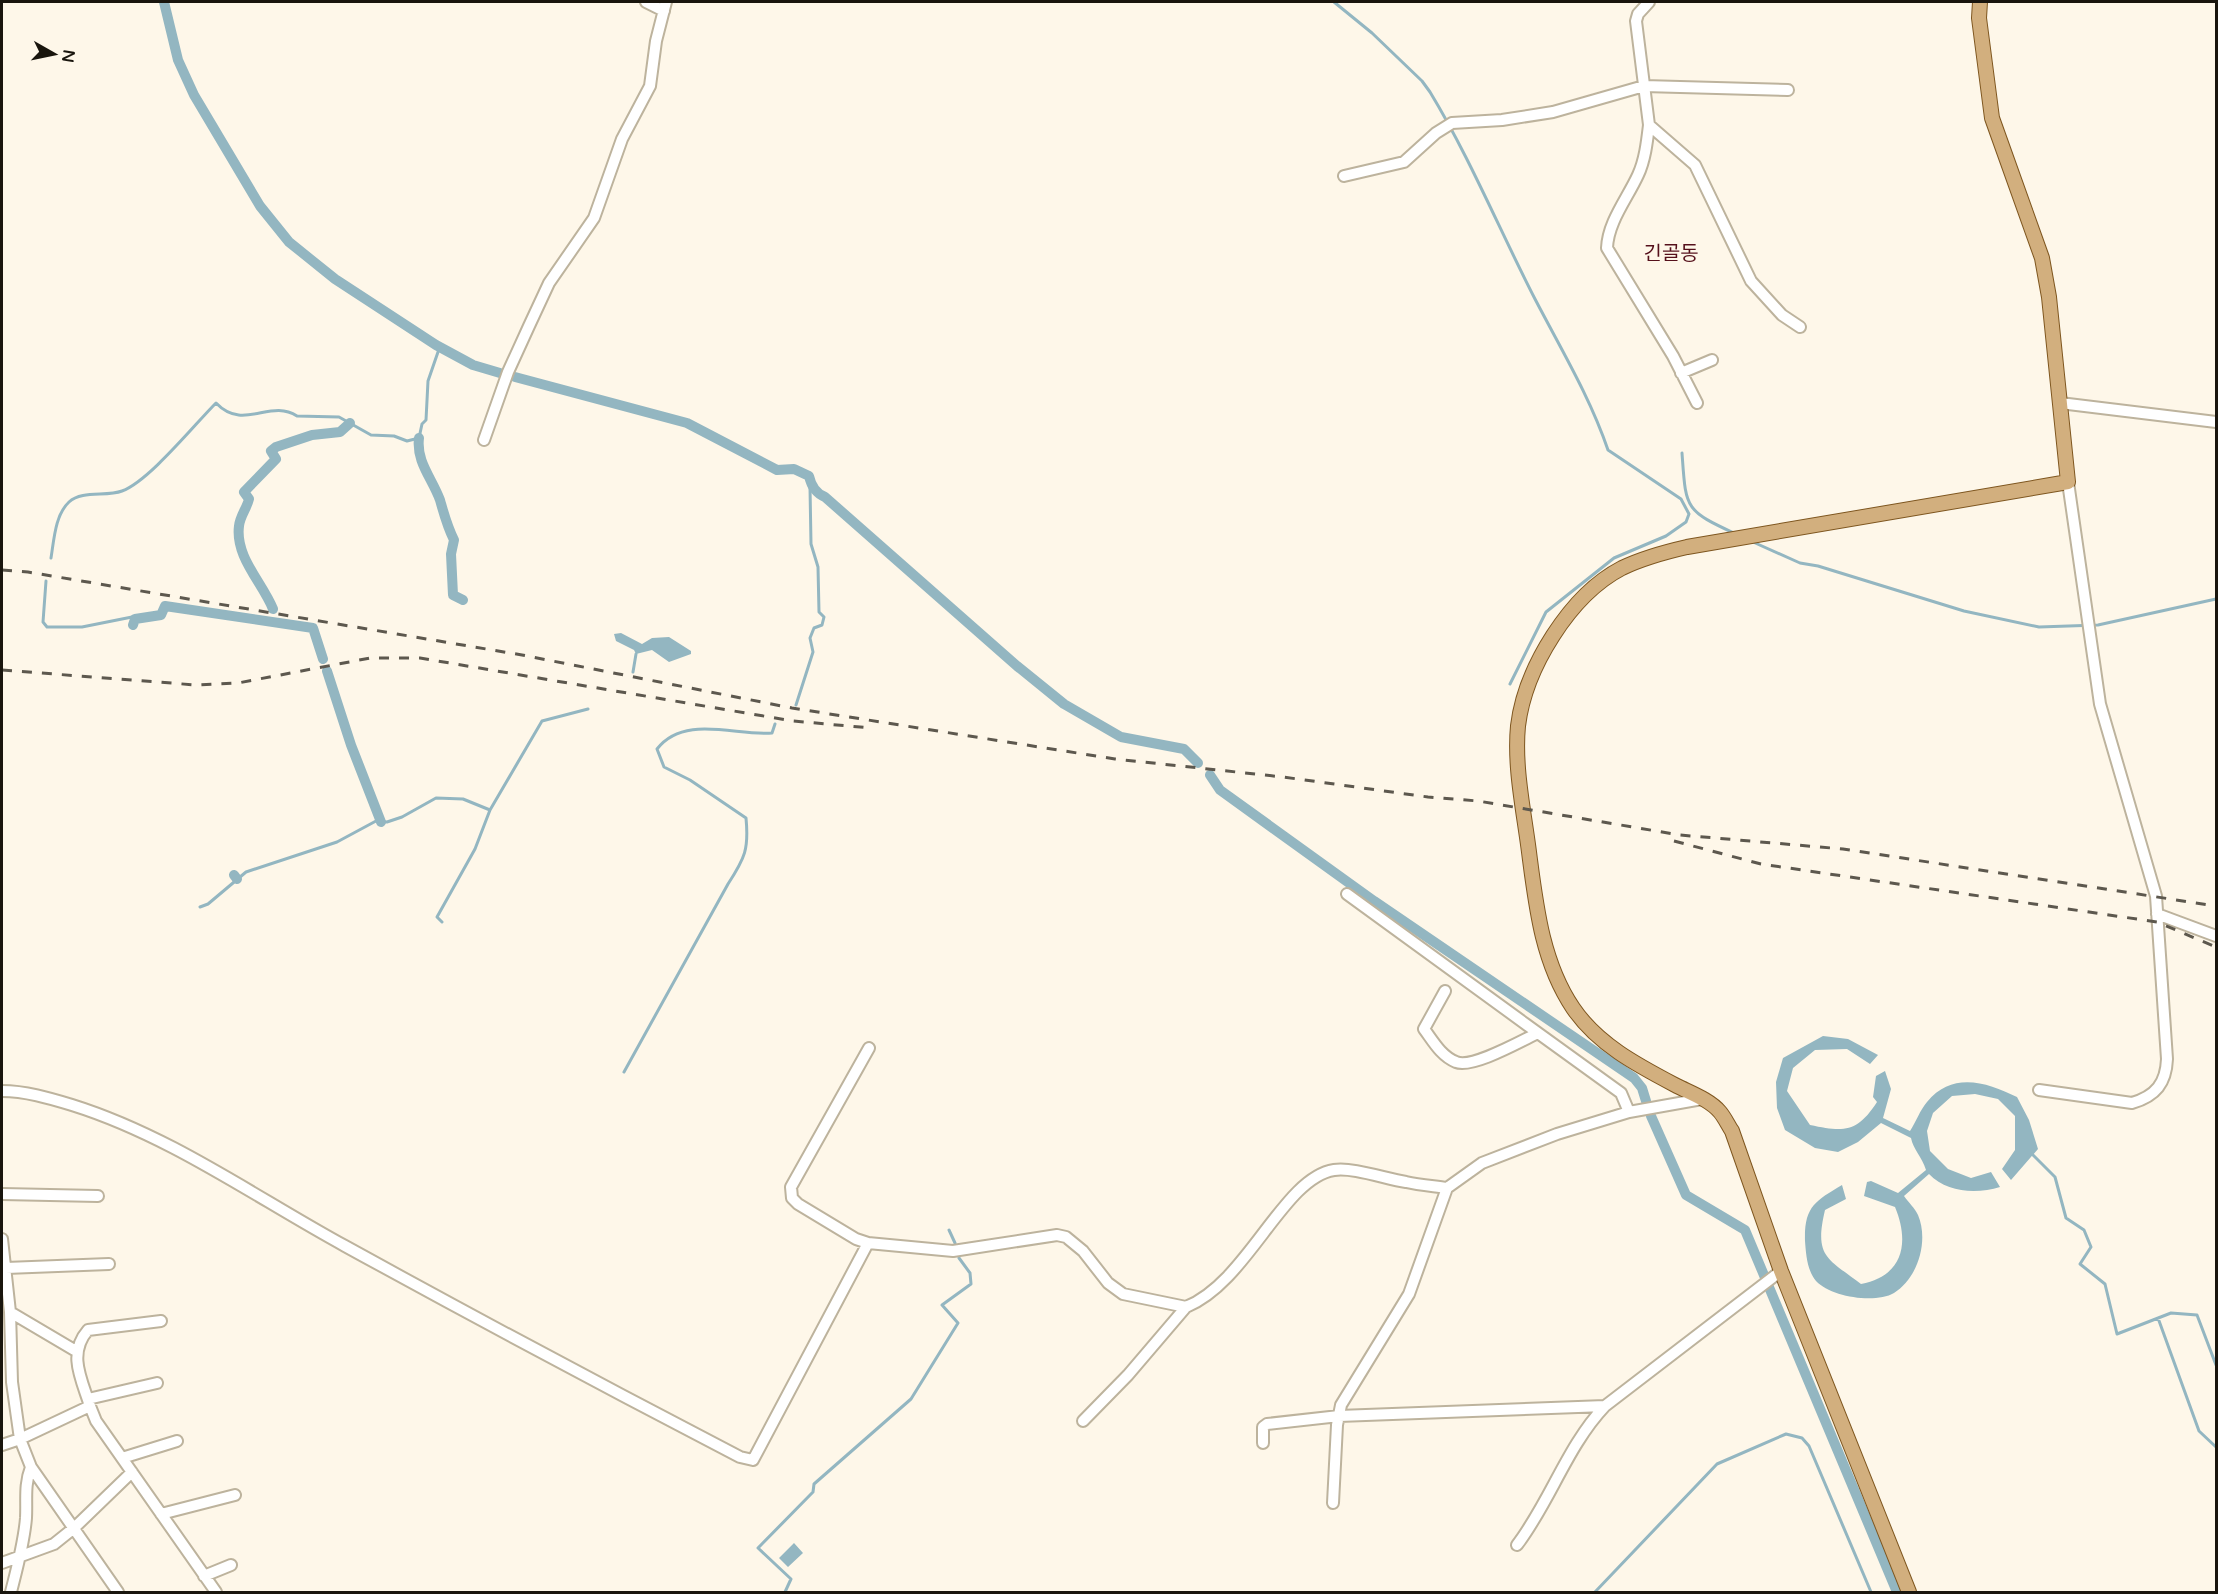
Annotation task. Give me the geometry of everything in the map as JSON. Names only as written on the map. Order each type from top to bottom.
[{"type":"main road","points":[[1909,1593],[1781,1271],[1732,1131],[1719,1111],[1702,1099],[1625,1058],[1604,1042],[1573,1008],[1548,956],[1534,892],[1518,743],[1523,698],[1550,641],[1583,599],[1609,576],[1638,561],[1663,552],[2068,482],[2042,258],[1992,118],[1979,18],[1980,2]]},
{"type":"street","points":[[484,440],[508,372],[549,283],[594,218],[622,139],[650,86],[665,6],[646,2]]},
{"type":"street","points":[[1649,2],[1638,14],[1636,21],[1649,125],[1639,173],[1607,238],[1607,249],[1697,403]]},
{"type":"street","points":[[1344,176],[1404,162],[1436,133],[1452,123],[1503,120],[1553,112],[1644,86],[1788,90]]},
{"type":"street","points":[[1649,125],[1695,165],[1751,281],[1782,315],[1800,327]]},
{"type":"street","points":[[1681,373],[1712,360]]},
{"type":"street","points":[[2060,403],[2217,422]]},
{"type":"street","points":[[2039,1090],[2132,1103],[2144,1099],[2159,1088],[2166,1076],[2168,1059],[2153,882],[2100,704],[2068,482]]},
{"type":"street","points":[[1347,894],[1621,1093],[1629,1112]]},
{"type":"street","points":[[2157,914],[2217,936]]},
{"type":"street","points":[[1445,991],[1424,1029],[1440,1052],[1456,1063],[1469,1064],[1538,1033]]},
{"type":"street","points":[[869,1048],[797,1173],[790,1193],[798,1204],[856,1239],[868,1243],[953,1251],[1057,1235],[1066,1237],[1083,1251],[1108,1283],[1123,1294],[1164,1305],[1186,1307]]},
{"type":"street","points":[[2,1091],[16,1091],[59,1101],[128,1125],[194,1158],[278,1210],[548,1358],[740,1457],[753,1460],[868,1243]]},
{"type":"street","points":[[1333,1503],[1341,1405],[1409,1294],[1447,1188],[1482,1163],[1557,1134],[1629,1112],[1702,1099]]},
{"type":"street","points":[[1083,1420],[1128,1375],[1186,1307],[1205,1299],[1237,1269],[1298,1191],[1317,1174],[1336,1169],[1447,1188]]},
{"type":"street","points":[[2,1194],[98,1196]]},
{"type":"street","points":[[2,1239],[6,1268],[5,1299],[10,1312],[7,1383],[20,1439],[31,1467],[118,1593]]},
{"type":"street","points":[[6,1268],[109,1264]]},
{"type":"street","points":[[1517,1545],[1542,1510],[1592,1419],[1605,1406],[1781,1271]]},
{"type":"street","points":[[10,1312],[76,1352]]},
{"type":"street","points":[[161,1321],[88,1330],[76,1352],[96,1421],[216,1593]]},
{"type":"street","points":[[2,1445],[20,1439],[89,1402],[157,1383]]},
{"type":"street","points":[[1263,1443],[1263,1427],[1267,1424],[1339,1416],[1605,1406]]},
{"type":"street","points":[[122,1458],[177,1441]]},
{"type":"street","points":[[11,1593],[26,1518],[25,1482],[31,1467]]},
{"type":"street","points":[[2,1563],[54,1544],[74,1528],[132,1472]]},
{"type":"street","points":[[161,1514],[235,1495]]},
{"type":"street","points":[[204,1576],[231,1565]]},
{"type":"water","points":[[621,633],[642,644],[652,638],[669,637],[691,651],[691,654],[669,662],[652,650],[636,654],[634,650],[616,641],[614,634]]},
{"type":"water","points":[[1823,1036],[1848,1039],[1878,1055],[1870,1064],[1847,1049],[1815,1050],[1793,1068],[1787,1091],[1810,1125],[1841,1129],[1849,1128],[1863,1120],[1877,1102],[1873,1097],[1876,1076],[1885,1071],[1891,1089],[1883,1118],[1910,1131],[1925,1105],[1937,1092],[1959,1083],[1982,1084],[2017,1097],[2029,1120],[2038,1149],[2011,1180],[2002,1169],[2015,1150],[2015,1116],[1998,1099],[1975,1094],[1952,1096],[1933,1113],[1927,1131],[1930,1151],[1948,1169],[1971,1178],[1991,1172],[2000,1187],[1982,1191],[1963,1190],[1944,1185],[1929,1174],[1904,1196],[1918,1215],[1922,1247],[1915,1269],[1909,1278],[1894,1293],[1886,1296],[1865,1298],[1842,1295],[1823,1287],[1816,1281],[1809,1267],[1805,1241],[1809,1213],[1818,1201],[1842,1185],[1846,1199],[1825,1210],[1821,1238],[1823,1247],[1832,1262],[1861,1284],[1875,1280],[1894,1266],[1902,1245],[1902,1233],[1895,1207],[1864,1196],[1867,1182],[1871,1181],[1898,1193],[1926,1170],[1911,1138],[1881,1123],[1858,1142],[1838,1152],[1815,1148],[1785,1130],[1777,1108],[1776,1082],[1783,1058]]},
{"type":"water","points":[[794,1543],[803,1553],[788,1567],[779,1558]]},
{"type":"waterway","points":[[164,2],[178,60],[194,95],[260,206],[289,242],[335,279],[436,345],[473,365],[500,373]]},
{"type":"waterway","points":[[1334,2],[1372,33],[1422,81],[1430,92],[1445,117],[1584,392],[1608,450],[1681,499],[1689,514],[1686,522],[1666,536],[1614,558],[1546,612],[1510,684]]},
{"type":"waterway","points":[[51,558],[58,521],[64,507],[69,502],[81,496],[116,493],[133,485],[158,465],[216,403],[226,411],[237,415],[277,410],[287,411],[297,416],[339,417],[371,435],[394,436],[407,441],[419,438],[422,424],[426,420],[428,381],[438,352]]},
{"type":"waterway","points":[[515,377],[687,423],[777,470],[794,469],[809,476],[816,491],[1064,704],[1121,737],[1184,749],[1198,763]]},
{"type":"waterway","points":[[273,609],[241,548],[239,526],[249,499],[244,492],[276,459],[271,451],[276,447],[312,435],[340,432],[350,423]]},
{"type":"waterway","points":[[419,438],[422,462],[440,500],[454,540],[451,554],[453,595],[463,600]]},
{"type":"waterway","points":[[1682,453],[1685,486],[1691,506],[1706,519],[1736,534]]},
{"type":"waterway","points":[[796,705],[813,652],[810,638],[814,628],[822,625],[824,617],[819,612],[818,567],[811,544],[810,487]]},
{"type":"waterway","points":[[1753,542],[1800,563],[1818,566],[1964,611],[2039,627],[2098,625],[2216,599]]},
{"type":"waterway","points":[[46,581],[43,622],[47,627],[82,627],[132,617],[135,619]]},
{"type":"waterway","points":[[133,625],[135,619],[161,615],[165,606],[313,628],[323,659]]},
{"type":"waterway","points":[[633,672],[636,654]]},
{"type":"waterway","points":[[327,671],[351,745],[381,822]]},
{"type":"waterway","points":[[200,907],[208,904],[246,872],[337,842],[376,821],[387,822],[402,817],[436,798],[463,799],[490,810],[542,721],[588,709]]},
{"type":"waterway","points":[[624,1072],[738,867],[747,838],[746,818],[690,780],[664,767],[657,749],[668,738],[681,732],[711,729],[772,733],[775,724]]},
{"type":"waterway","points":[[1210,775],[1220,790],[1374,901],[1634,1078],[1642,1088],[1646,1101]]},
{"type":"waterway","points":[[442,922],[437,917],[475,849],[490,810]]},
{"type":"waterway","points":[[234,875],[237,879]]},
{"type":"waterway","points":[[1651,1116],[1686,1195],[1745,1230],[1897,1592]]},
{"type":"waterway","points":[[2032,1154],[2055,1177],[2066,1218],[2084,1230],[2091,1247],[2080,1264],[2105,1284],[2117,1334],[2171,1313],[2197,1315],[2216,1365]]},
{"type":"waterway","points":[[949,1230],[955,1243]]},
{"type":"waterway","points":[[785,1592],[791,1579],[758,1548],[813,1492],[814,1484],[911,1399],[958,1323],[942,1305],[971,1284],[970,1273],[959,1258]]},
{"type":"waterway","points":[[2158,1318],[2199,1431],[2216,1447]]},
{"type":"waterway","points":[[1595,1592],[1717,1464],[1786,1434],[1802,1438],[1809,1446],[1871,1592]]},
{"type":"railway","points":[[2,570],[28,572],[522,655],[792,708],[1115,759],[1478,801],[1680,835],[1843,849],[2216,906]]},
{"type":"railway","points":[[2,670],[196,685],[238,683],[370,658],[420,658],[793,721],[871,728]]},
{"type":"railway","points":[[1674,841],[1761,864],[2157,922],[2216,947]]},
{"type":"district","name":"긴골동","points":[[1671,254]]}]
